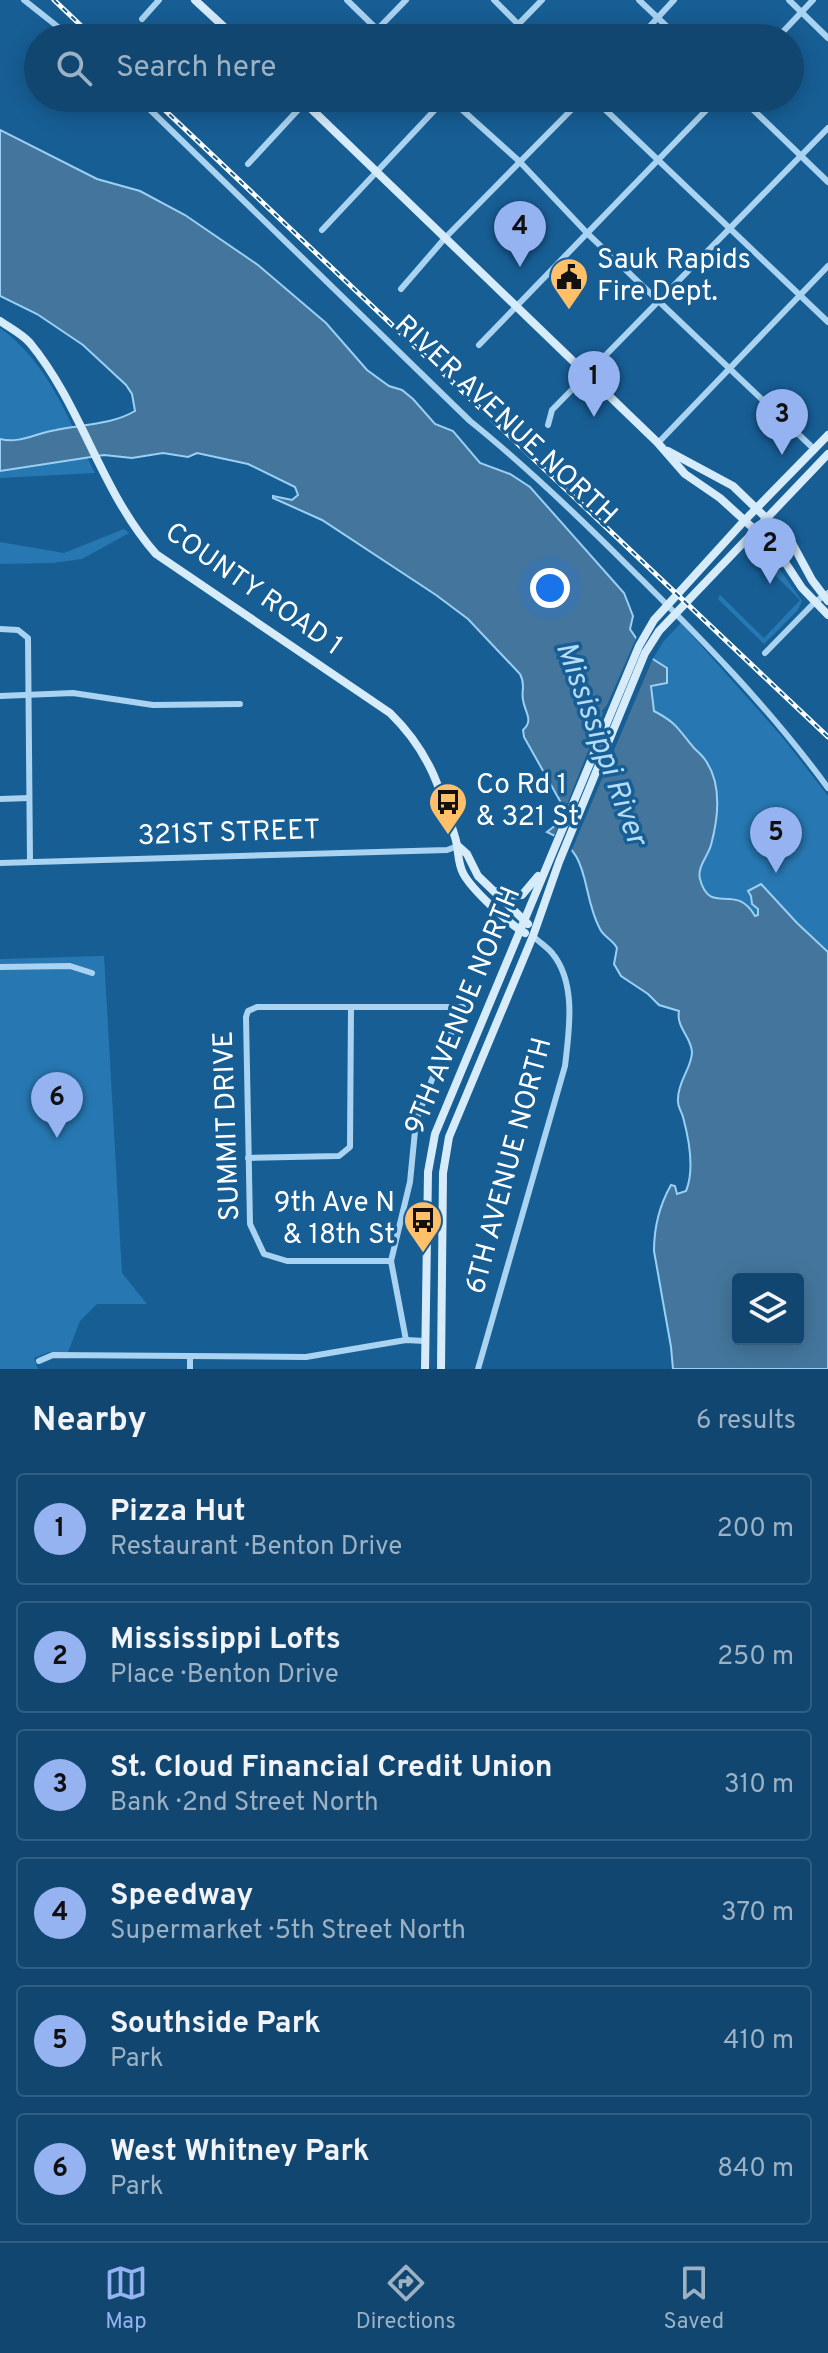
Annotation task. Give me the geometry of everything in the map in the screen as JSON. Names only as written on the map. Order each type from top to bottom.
[{"type":"main road","points":[[195,0],[221,24]]},
{"type":"main road","points":[[318,112],[658,443],[685,474],[720,498],[783,556],[799,584],[828,615]]},
{"type":"main road","name":"COUNTY ROAD 1","points":[[0,321],[28,341],[55,379],[133,529],[156,554],[390,713],[411,733],[440,786],[463,874],[521,932]]},
{"type":"main road","name":"9TH AVENUE NORTH","points":[[425,1369],[428,1172],[435,1134],[639,646],[654,620],[828,435]]},
{"type":"main road","points":[[658,443],[688,463],[727,481],[757,508],[797,550],[812,580],[827,597]]},
{"type":"main road","points":[[814,449],[827,458]]},
{"type":"main road","name":"9TH AVENUE NORTH","points":[[441,1369],[443,1173],[449,1137],[533,936],[559,862],[645,653],[659,631],[827,458]]},
{"type":"main road","name":"COUNTY ROAD 1","points":[[458,846],[467,854],[473,869],[484,881],[526,920]]},
{"type":"main road","points":[[484,881],[505,896],[515,897],[522,895],[544,869]]},
{"type":"main road","points":[[526,920],[533,936]]},
{"type":"main road","points":[[521,932],[533,936]]},
{"type":"street","points":[[24,0],[54,24]]},
{"type":"street","points":[[142,19],[159,0]]},
{"type":"street","points":[[347,0],[372,24]]},
{"type":"street","points":[[382,24],[406,0]]},
{"type":"street","points":[[494,0],[518,24]]},
{"type":"street","points":[[520,24],[542,0]]},
{"type":"street","points":[[639,0],[664,24]]},
{"type":"street","points":[[652,24],[674,0]]},
{"type":"street","points":[[789,0],[828,38]]},
{"type":"street","points":[[790,24],[813,0]]},
{"type":"street","name":"RIVER AVENUE NORTH","points":[[152,112],[470,421],[526,466],[684,619],[796,744],[828,788]]},
{"type":"street","points":[[248,164],[294,112]]},
{"type":"street","points":[[322,230],[433,112]]},
{"type":"street","points":[[463,112],[519,161],[588,234],[814,449]]},
{"type":"street","points":[[401,289],[445,238],[569,112]]},
{"type":"street","points":[[608,112],[828,322]]},
{"type":"street","points":[[479,345],[704,112]]},
{"type":"street","points":[[756,112],[828,182]]},
{"type":"street","points":[[548,425],[552,410],[828,128]]},
{"type":"street","points":[[658,443],[828,266]]},
{"type":"street","points":[[765,653],[815,602],[827,597]]},
{"type":"street","points":[[0,629],[18,630],[28,638],[30,862]]},
{"type":"street","points":[[0,696],[73,693],[153,705],[240,704]]},
{"type":"street","points":[[0,799],[29,798]]},
{"type":"street","name":"321ST STREET","points":[[0,863],[447,850],[458,846]]},
{"type":"street","name":"6TH AVENUE NORTH","points":[[478,1369],[565,1066],[569,1030],[568,985],[552,952],[533,936]]},
{"type":"street","points":[[0,967],[70,966],[92,973]]},
{"type":"street","name":"SUMMIT DRIVE","points":[[351,1007],[257,1007],[248,1011],[250,1224],[264,1254],[287,1261],[391,1261]]},
{"type":"street","points":[[248,1158],[339,1156],[350,1147],[351,1007],[463,1007],[465,1014],[448,1038],[416,1121],[410,1182],[391,1261],[406,1340]]},
{"type":"street","points":[[39,1361],[53,1355],[306,1357],[406,1340],[425,1341]]},
{"type":"street","points":[[190,1357],[190,1369]]},
{"type":"shaded area","points":[[0,328],[32,358],[45,376],[95,473],[0,478]]},
{"type":"shaded area","points":[[124,529],[129,533],[82,559],[0,564],[0,542],[64,553]]},
{"type":"shaded area","points":[[755,555],[774,561],[802,601],[798,610],[764,644],[718,599],[720,595],[764,638],[800,600]]},
{"type":"shaded area","points":[[681,623],[783,738],[828,796],[828,952],[761,884],[756,885],[751,896],[752,904],[758,909],[755,916],[737,900],[710,896],[704,889],[701,869],[716,822],[714,783],[704,760],[682,731],[654,711],[651,686],[657,664],[652,660],[663,642]]},
{"type":"shaded area","points":[[104,956],[122,1273],[147,1304],[97,1304],[80,1321],[68,1352],[49,1352],[34,1358],[38,1369],[0,1369],[0,959]]},
{"type":"water","name":"Mississippi River","points":[[0,130],[97,179],[140,191],[185,215],[258,265],[326,323],[367,370],[389,386],[402,390],[435,424],[453,431],[480,463],[510,474],[530,487],[624,593],[633,616],[630,629],[648,656],[667,668],[667,683],[651,686],[654,711],[673,723],[703,757],[715,781],[715,824],[711,845],[699,875],[704,890],[710,896],[739,901],[755,916],[758,909],[752,904],[748,891],[761,884],[828,952],[828,1369],[673,1369],[654,1242],[660,1209],[671,1185],[675,1186],[677,1194],[686,1191],[689,1182],[689,1144],[678,1101],[680,1086],[690,1063],[691,1046],[680,1022],[679,1011],[659,1005],[621,976],[614,964],[617,948],[600,929],[579,861],[562,840],[547,832],[557,824],[564,808],[524,737],[523,730],[528,720],[520,674],[468,619],[322,520],[273,498],[292,500],[298,495],[295,487],[248,464],[197,453],[188,457],[163,453],[132,458],[104,455],[0,471],[0,439],[21,439],[49,431],[107,422],[135,411],[132,394],[126,385],[83,345],[37,314],[0,296]]},
{"type":"pier","points":[[638,634],[654,656],[570,854],[553,839],[602,711]]},
{"type":"railway","points":[[54,0],[79,24]]},
{"type":"railway","points":[[167,112],[828,737]]},
{"type":"place","name":"Speedway","points":[[520,267]]},
{"type":"place","name":"Sauk Rapids Fire Dept.","points":[[569,311]]},
{"type":"place","name":"Pizza Hut","points":[[594,417]]},
{"type":"place","name":"St. Cloud Financial Credit Union","points":[[782,455]]},
{"type":"place","name":"Mississippi Lofts","points":[[770,584]]},
{"type":"place","name":"Co Rd 1 & 321 St","points":[[448,836]]},
{"type":"place","name":"Southside Park","points":[[776,873]]},
{"type":"place","name":"West Whitney Park","points":[[57,1138]]},
{"type":"place","name":"9th Ave N & 18th St","points":[[423,1254]]}]
